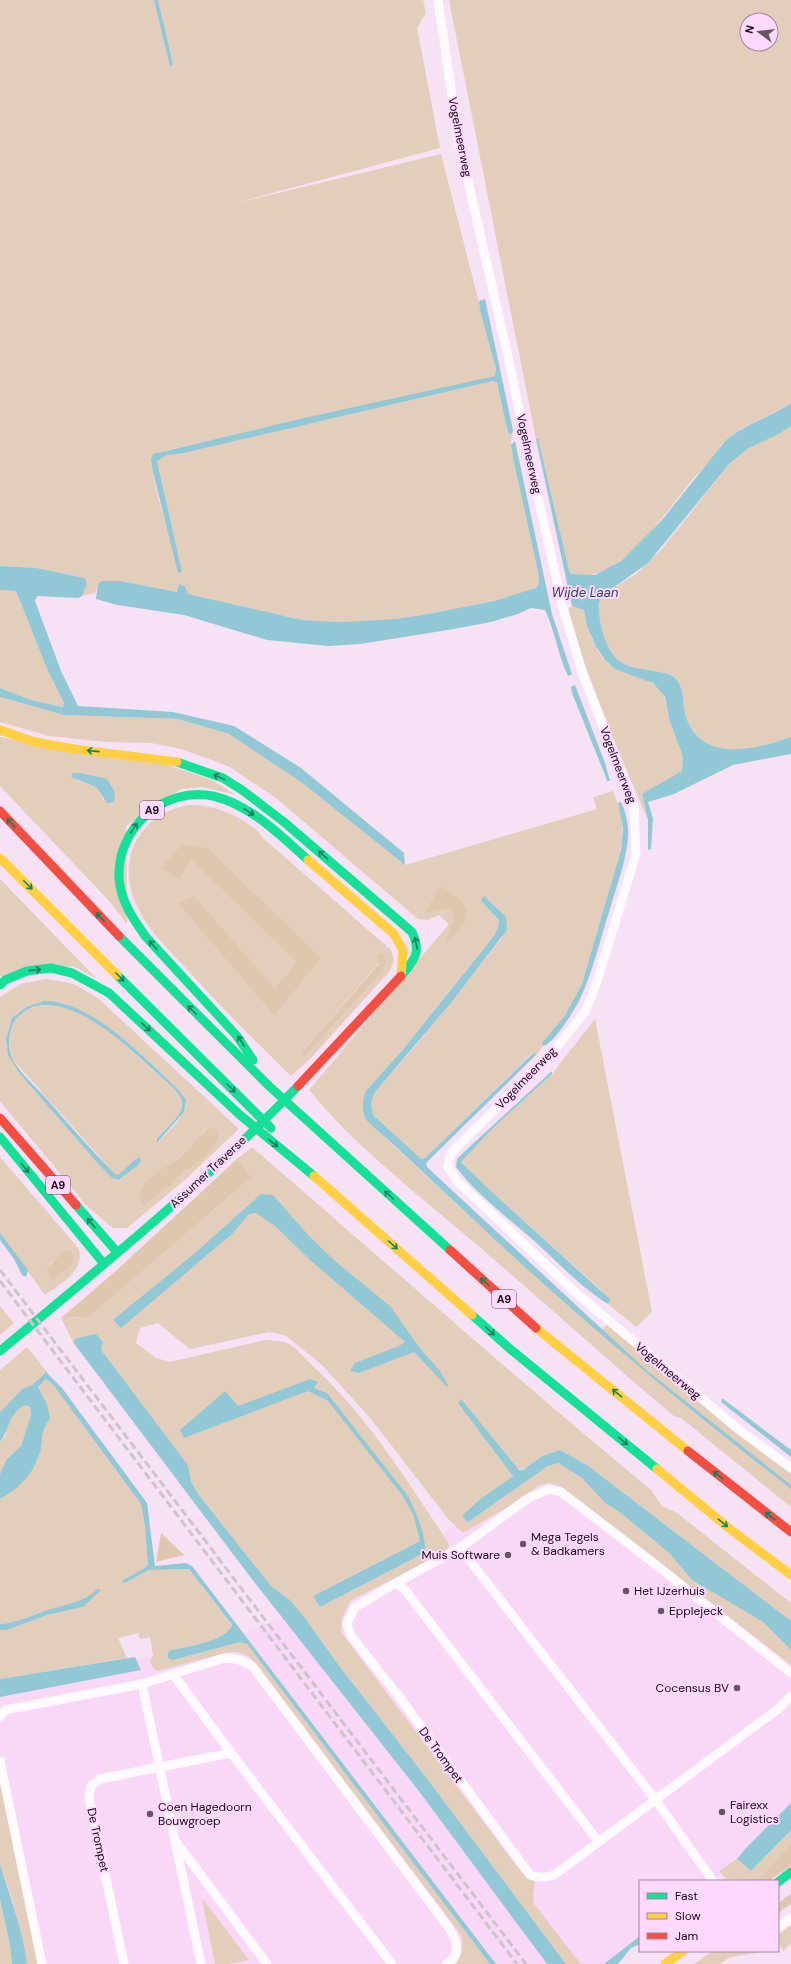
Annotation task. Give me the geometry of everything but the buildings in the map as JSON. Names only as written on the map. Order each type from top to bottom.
[{"type":"main road","name":"Assumer Traverse","points":[[0,730],[35,742],[74,749],[175,761],[200,768],[242,790],[284,822],[412,932],[417,941],[418,954],[401,976],[317,1066],[229,1154],[161,1216],[0,1351]]},
{"type":"main road","name":"A9","points":[[269,1086],[237,1036],[146,937],[135,923],[126,906],[121,890],[119,865],[127,838],[138,822],[147,814],[168,800],[192,795],[205,795],[222,799],[240,806],[262,820],[394,934],[404,950],[401,976]]},
{"type":"main road","name":"A9","points":[[0,811],[150,969],[269,1086],[536,1328],[748,1500],[791,1532]]},
{"type":"main road","points":[[0,858],[343,1200]]},
{"type":"main road","points":[[0,985],[5,980],[28,971],[51,968],[72,973],[109,993],[240,1115],[343,1200],[509,1348],[730,1529],[791,1575]]},
{"type":"main road","name":"A9","points":[[0,1118],[117,1252]]},
{"type":"main road","name":"A9","points":[[0,1138],[104,1264]]},
{"type":"main road","points":[[779,1881],[791,1872]]},
{"type":"main road","points":[[665,1964],[682,1952]]},
{"type":"street","name":"Vogelmeerweg","points":[[438,0],[458,137],[509,360],[560,597],[583,675],[634,805],[636,854],[595,988],[585,1012],[551,1054],[451,1153],[448,1167],[457,1181],[575,1292],[738,1429],[791,1468]]},
{"type":"street","name":"De Trompet","points":[[791,1673],[649,1559],[561,1492],[549,1489],[528,1499],[460,1548],[396,1582],[354,1608],[347,1623],[351,1636],[397,1694],[530,1875],[544,1878],[554,1875],[778,1708],[791,1696]]},
{"type":"street","points":[[460,1548],[655,1799],[712,1880]]},
{"type":"street","points":[[396,1582],[405,1590],[598,1841]]},
{"type":"street","points":[[0,1717],[4,1710],[142,1684],[224,1658],[234,1658],[244,1661],[252,1667],[450,1928],[456,1939],[457,1952],[451,1961],[446,1964]]},
{"type":"street","points":[[173,1674],[231,1754],[392,1964]]},
{"type":"street","points":[[142,1684],[201,1964]]},
{"type":"street","name":"De Trompet","points":[[124,1964],[89,1798],[91,1786],[100,1780],[231,1754]]},
{"type":"street","points":[[0,1761],[42,1964]]},
{"type":"street","points":[[175,1840],[267,1964]]},
{"type":"street","points":[[779,1927],[791,1918]]},
{"type":"shaded area","points":[[0,0],[154,0],[170,67],[173,64],[158,0],[423,0],[426,13],[417,28],[440,148],[228,205],[441,154],[496,369],[496,376],[168,450],[153,455],[152,465],[157,494],[181,569],[157,461],[160,458],[169,454],[184,453],[493,381],[498,383],[508,433],[512,434],[511,445],[514,463],[539,576],[538,587],[494,601],[428,614],[395,619],[342,622],[302,620],[187,594],[185,586],[179,584],[177,592],[121,581],[101,581],[98,584],[95,593],[82,596],[87,584],[85,578],[37,568],[0,566]]},
{"type":"shaded area","points":[[449,0],[791,0],[791,403],[744,428],[728,439],[721,445],[655,527],[639,544],[623,559],[606,570],[588,575],[571,574],[569,570],[538,438],[536,439]]},
{"type":"shaded area","points":[[791,426],[791,737],[762,746],[731,749],[717,747],[704,742],[694,732],[686,717],[681,687],[676,679],[665,673],[624,664],[612,653],[607,645],[601,627],[599,602],[606,593],[636,574],[662,549],[730,463],[749,448],[779,434]]},
{"type":"shaded area","points":[[0,590],[16,591],[47,669],[64,703],[64,707],[31,700],[0,688]]},
{"type":"shaded area","points":[[572,606],[584,610],[594,644],[598,652],[610,665],[651,682],[660,690],[664,697],[669,719],[683,757],[684,766],[683,770],[675,777],[642,794],[648,820],[617,748],[585,665],[567,610]]},
{"type":"shaded area","points":[[0,697],[64,715],[178,719],[229,734],[301,782],[405,865],[597,809],[593,797],[613,791],[620,811],[622,829],[621,847],[617,867],[582,984],[564,1017],[543,1043],[543,1046],[537,1054],[534,1053],[527,1058],[425,1158],[421,1159],[393,1135],[372,1113],[370,1108],[371,1101],[376,1091],[418,1043],[502,938],[506,917],[486,898],[492,912],[499,920],[498,928],[494,936],[405,1047],[366,1091],[363,1114],[367,1121],[503,1247],[599,1332],[609,1323],[736,1432],[791,1474],[791,1507],[681,1418],[675,1417],[365,1149],[327,1111],[309,1090],[449,924],[439,915],[427,920],[418,919],[276,798],[228,766],[181,749],[151,743],[107,742],[49,736],[0,722]]},
{"type":"shaded area","points":[[0,737],[161,763],[212,780],[236,795],[203,787],[181,789],[126,826],[127,924],[112,904],[0,786]],"holes":[[[76,780],[110,784],[104,801],[96,787]]]},
{"type":"shaded area","points":[[189,805],[206,806],[222,810],[244,821],[258,831],[262,837],[391,950],[394,960],[390,971],[309,1060],[291,1076],[224,1009],[153,932],[142,916],[134,899],[129,881],[129,862],[134,844],[144,829],[155,819],[174,809]],"holes":[[[379,963],[381,973],[304,1058],[301,1053]]]},
{"type":"shaded area","points":[[182,845],[207,848],[321,958],[274,1015],[178,903],[194,896],[275,989],[297,962],[191,859],[179,879],[161,868]]},
{"type":"shaded area","points":[[0,879],[97,979],[73,966],[0,976]]},
{"type":"shaded area","points":[[441,886],[459,899],[467,911],[464,924],[444,946],[454,920],[452,908],[424,913]]},
{"type":"shaded area","points":[[382,952],[386,961],[381,973],[304,1058],[301,1053],[379,964],[378,956]]},
{"type":"shaded area","points":[[47,979],[74,984],[99,999],[239,1129],[187,1178],[127,1228],[114,1228],[86,1205],[0,1101],[0,997],[21,984]],"holes":[[[44,1001],[62,1003],[72,1007],[108,1028],[139,1052],[173,1084],[186,1106],[178,1121],[159,1142],[157,1139],[179,1114],[182,1105],[181,1100],[175,1090],[127,1046],[96,1023],[80,1014],[64,1008],[47,1005],[32,1008],[17,1018],[11,1028],[10,1037],[10,1047],[14,1061],[114,1173],[118,1175],[137,1158],[124,1177],[119,1180],[112,1178],[100,1166],[20,1074],[6,1046],[10,1024],[16,1014],[26,1007]],[[205,1130],[218,1141],[205,1155],[162,1190],[147,1181],[186,1153]]]},
{"type":"shaded area","points":[[595,1019],[652,1312],[636,1327],[608,1304],[610,1302],[601,1290],[492,1192],[461,1162],[492,1129],[552,1074]]},
{"type":"shaded area","points":[[212,1128],[216,1129],[218,1141],[204,1158],[183,1172],[169,1187],[162,1190],[144,1206],[141,1204],[143,1187],[148,1180],[185,1153],[204,1132]]},
{"type":"shaded area","points":[[252,1147],[500,1363],[651,1490],[662,1506],[677,1513],[791,1603],[791,1621],[587,1465],[560,1450],[542,1456],[523,1470],[517,1468],[512,1473],[512,1478],[467,1522],[548,1466],[558,1463],[582,1478],[605,1503],[618,1511],[669,1553],[692,1580],[763,1622],[791,1650],[791,1665],[560,1486],[549,1483],[540,1485],[506,1508],[463,1533],[449,1520],[371,1419],[322,1365],[285,1335],[269,1332],[190,1349],[158,1323],[140,1328],[136,1343],[156,1358],[170,1362],[265,1340],[281,1341],[289,1344],[334,1386],[369,1428],[402,1473],[448,1542],[449,1546],[447,1550],[427,1562],[351,1600],[342,1618],[341,1632],[515,1864],[526,1877],[535,1882],[533,1896],[534,1904],[581,1964],[566,1964],[425,1776],[337,1663],[305,1618],[290,1600],[271,1586],[198,1494],[191,1481],[188,1465],[101,1350],[103,1342],[77,1338],[73,1342],[61,1318],[89,1317],[250,1179],[237,1159]],"holes":[[[422,1540],[426,1552],[320,1607],[313,1596]]]},
{"type":"shaded area","points":[[0,1157],[79,1249],[80,1257],[75,1271],[65,1281],[45,1295],[0,1233]],"holes":[[[54,1261],[71,1265],[56,1279],[49,1264]]]},
{"type":"shaded area","points":[[237,1159],[251,1178],[89,1317],[61,1318],[117,1270]]},
{"type":"shaded area","points":[[70,1250],[74,1256],[73,1263],[53,1280],[50,1278],[47,1268],[64,1251]]},
{"type":"shaded area","points":[[0,1306],[14,1323],[0,1335]]},
{"type":"shaded area","points":[[27,1347],[48,1373],[44,1373],[32,1385],[22,1389],[0,1412],[0,1370]]},
{"type":"shaded area","points":[[46,1379],[54,1386],[141,1504],[145,1527],[148,1566],[123,1580],[127,1582],[149,1570],[189,1569],[232,1626],[222,1636],[195,1645],[171,1650],[173,1660],[240,1642],[247,1644],[490,1964],[456,1964],[463,1944],[459,1932],[250,1657],[237,1652],[230,1652],[157,1671],[152,1666],[150,1661],[153,1656],[150,1637],[140,1639],[138,1633],[118,1638],[127,1658],[0,1679],[0,1630],[7,1630],[47,1615],[83,1607],[97,1589],[85,1598],[71,1604],[6,1624],[0,1624],[0,1499],[5,1496],[38,1460],[47,1404],[38,1387]]},
{"type":"shaded area","points":[[25,1405],[30,1407],[31,1415],[21,1446],[6,1460],[0,1474],[0,1442],[5,1436],[9,1420],[19,1408]]},
{"type":"shaded area","points":[[561,1456],[791,1632],[791,1817],[713,1880],[639,1880],[639,1941],[611,1964],[15,1964],[0,1879],[0,1688],[225,1641],[283,1617],[422,1547]]},
{"type":"shaded area","points":[[161,1533],[184,1555],[156,1562]]},
{"type":"shaded area","points":[[0,1776],[39,1964],[27,1964],[14,1905],[0,1864]]},
{"type":"shaded area","points":[[791,1830],[791,1844],[757,1880],[726,1879],[719,1871],[737,1859],[751,1871]]},
{"type":"shaded area","points":[[791,1844],[791,1866],[770,1880],[757,1880]]},
{"type":"shaded area","points":[[791,1894],[791,1904],[779,1912],[779,1902]]},
{"type":"shaded area","points":[[202,1899],[249,1960],[229,1964],[215,1964]]},
{"type":"shaded area","points":[[0,1900],[10,1945],[12,1964],[0,1964]]},
{"type":"shaded area","points":[[791,1925],[791,1943],[783,1951],[780,1944],[779,1945],[779,1934]]},
{"type":"shaded area","points":[[712,1952],[762,1952],[730,1957],[720,1964],[694,1964]]},
{"type":"water","points":[[154,0],[158,0],[173,64],[170,67]]},
{"type":"water","points":[[485,299],[513,430],[512,434],[508,433],[498,383],[493,381],[184,453],[167,455],[157,461],[182,572],[178,573],[153,472],[151,460],[153,454],[304,418],[495,376],[496,369],[480,310],[479,301]]},
{"type":"water","name":"Wijde Laan","points":[[791,403],[791,426],[779,434],[749,448],[730,463],[648,563],[606,593],[599,602],[601,627],[607,645],[612,653],[624,664],[665,673],[676,679],[681,687],[686,717],[694,732],[704,742],[717,747],[731,749],[762,746],[791,737],[791,754],[733,765],[674,794],[648,802],[653,819],[651,849],[648,850],[648,820],[642,794],[682,771],[683,757],[669,719],[665,697],[653,683],[615,669],[605,660],[596,647],[587,626],[584,610],[572,606],[536,439],[538,438],[569,570],[571,574],[595,575],[621,561],[662,520],[726,440],[741,429]]},
{"type":"water","points":[[515,441],[552,614],[572,674],[568,676],[545,610],[531,608],[518,614],[491,622],[360,644],[329,646],[267,640],[184,615],[117,605],[96,599],[98,584],[101,581],[121,581],[177,592],[179,584],[185,586],[188,594],[302,620],[342,622],[395,619],[428,614],[494,601],[538,587],[539,576],[511,445]]},
{"type":"water","points":[[0,566],[37,568],[85,578],[87,584],[82,596],[78,598],[37,596],[35,601],[61,671],[78,706],[173,712],[234,726],[301,768],[404,853],[405,865],[301,782],[229,734],[178,719],[64,715],[0,697],[0,688],[31,700],[63,707],[64,703],[47,669],[16,591],[0,590]]},
{"type":"water","points":[[575,685],[605,763],[610,781],[607,781],[572,693],[571,687]]},
{"type":"water","points":[[73,773],[81,773],[107,779],[115,792],[114,802],[107,803],[96,787],[71,777]]},
{"type":"water","points":[[621,802],[628,824],[627,847],[593,967],[580,999],[564,1026],[548,1044],[543,1046],[542,1043],[564,1017],[582,984],[621,850],[623,829],[618,803]]},
{"type":"water","points":[[484,896],[506,917],[507,930],[450,1004],[376,1091],[371,1104],[374,1116],[421,1159],[425,1158],[528,1058],[534,1053],[537,1054],[426,1163],[427,1167],[645,1369],[791,1485],[791,1489],[676,1398],[565,1303],[367,1121],[363,1106],[366,1091],[405,1047],[494,936],[498,928],[499,920],[481,900]]},
{"type":"water","points":[[44,1001],[59,1003],[75,1008],[90,1015],[105,1025],[133,1047],[157,1069],[186,1100],[184,1112],[157,1143],[157,1139],[177,1117],[182,1107],[180,1097],[174,1088],[113,1035],[81,1014],[64,1008],[48,1005],[33,1007],[19,1016],[13,1024],[10,1033],[9,1047],[13,1060],[24,1075],[114,1173],[118,1175],[137,1158],[140,1158],[141,1161],[139,1164],[119,1180],[112,1178],[100,1166],[20,1074],[8,1055],[6,1040],[12,1018],[26,1007]]},
{"type":"water","points":[[552,1071],[552,1074],[492,1129],[461,1162],[611,1300],[608,1304],[588,1290],[472,1186],[456,1167],[457,1159],[464,1152]]},
{"type":"water","points":[[261,1194],[273,1195],[309,1236],[334,1260],[391,1307],[419,1347],[440,1371],[448,1385],[447,1387],[414,1352],[359,1373],[350,1371],[355,1363],[399,1346],[405,1342],[310,1260],[275,1226],[256,1213],[249,1214],[232,1234],[121,1328],[113,1320],[195,1253]]},
{"type":"water","points":[[0,1233],[28,1270],[26,1277],[22,1275],[14,1259],[0,1240]]},
{"type":"water","points":[[96,1334],[103,1342],[101,1350],[188,1465],[191,1481],[198,1494],[271,1586],[290,1600],[305,1618],[337,1663],[425,1776],[566,1964],[547,1964],[418,1790],[251,1578],[73,1342],[77,1338]]},
{"type":"water","points":[[46,1372],[62,1388],[147,1503],[155,1566],[186,1563],[192,1566],[496,1964],[490,1964],[247,1644],[240,1642],[173,1660],[168,1658],[168,1652],[171,1650],[196,1645],[214,1639],[229,1631],[232,1625],[189,1569],[149,1570],[127,1582],[122,1583],[123,1580],[148,1566],[145,1527],[141,1504],[54,1386],[46,1379],[38,1387],[47,1404],[50,1419],[42,1436],[39,1456],[31,1471],[21,1484],[8,1495],[0,1499],[0,1474],[6,1460],[21,1446],[31,1415],[30,1407],[25,1405],[19,1409],[12,1417],[0,1442],[0,1412],[22,1389],[32,1385]]},
{"type":"water","points":[[310,1379],[318,1382],[314,1388],[327,1393],[408,1496],[423,1533],[426,1552],[320,1607],[313,1596],[420,1541],[413,1514],[402,1495],[328,1401],[308,1391],[184,1438],[180,1430],[225,1391],[238,1406]]},
{"type":"water","points":[[722,1398],[791,1450],[791,1457],[721,1402]]},
{"type":"water","points":[[461,1399],[519,1470],[523,1470],[542,1456],[560,1450],[587,1465],[791,1621],[791,1650],[763,1622],[692,1580],[669,1553],[618,1511],[605,1503],[582,1478],[558,1463],[548,1466],[468,1522],[462,1516],[478,1501],[513,1476],[458,1403]]},
{"type":"water","points":[[97,1589],[101,1590],[83,1607],[47,1615],[7,1630],[0,1630],[0,1624],[16,1621],[71,1604],[85,1598]]},
{"type":"water","points":[[135,1657],[141,1670],[0,1697],[0,1679]]},
{"type":"water","points":[[791,1803],[791,1830],[751,1871],[737,1859]]},
{"type":"water","points":[[0,1864],[19,1926],[27,1964],[12,1964],[10,1945],[0,1900]]},
{"type":"water","points":[[639,1937],[639,1944],[631,1948],[618,1964],[604,1964]]},
{"type":"railway","points":[[0,1270],[526,1964]]},
{"type":"railway","points":[[0,1281],[517,1964]]},
{"type":"traffic: fast","points":[[177,762],[223,778],[242,790],[284,822],[412,932],[416,945],[415,956],[413,961],[401,976]]},
{"type":"traffic: fast","points":[[253,1060],[237,1036],[146,937],[136,923],[122,894],[119,877],[120,859],[126,842],[135,827],[147,814],[161,804],[177,798],[195,795],[213,796],[240,806],[276,831],[308,860]]},
{"type":"traffic: fast","points":[[119,936],[269,1086],[450,1250]]},
{"type":"traffic: fast","points":[[0,985],[5,980],[27,971],[51,968],[72,973],[109,993],[240,1115],[314,1176]]},
{"type":"traffic: fast","points":[[117,975],[271,1128]]},
{"type":"traffic: fast","points":[[0,1351],[153,1223],[227,1156],[298,1086]]},
{"type":"traffic: fast","points":[[0,1137],[104,1264]]},
{"type":"traffic: fast","points":[[76,1205],[117,1252]]},
{"type":"traffic: fast","points":[[472,1315],[509,1348],[657,1469]]},
{"type":"traffic: fast","points":[[779,1881],[791,1872]]},
{"type":"traffic: slow","points":[[0,730],[35,742],[74,749],[177,762]]},
{"type":"traffic: slow","points":[[0,858],[117,975]]},
{"type":"traffic: slow","points":[[308,860],[394,934],[403,950],[401,976]]},
{"type":"traffic: slow","points":[[314,1176],[472,1315]]},
{"type":"traffic: slow","points":[[536,1328],[688,1451]]},
{"type":"traffic: slow","points":[[657,1469],[730,1529],[791,1575]]},
{"type":"traffic: slow","points":[[665,1964],[682,1952]]},
{"type":"traffic: jam","points":[[0,811],[119,936]]},
{"type":"traffic: jam","points":[[298,1086],[401,976]]},
{"type":"traffic: jam","points":[[0,1118],[76,1205]]},
{"type":"traffic: jam","points":[[450,1250],[536,1328]]},
{"type":"traffic: jam","points":[[688,1451],[791,1532]]},
{"type":"place","name":"Mega Tegels & Badkamers","points":[[523,1544]]},
{"type":"place","name":"Muis Software","points":[[508,1555]]},
{"type":"place","name":"Het IJzerhuis","points":[[626,1591]]},
{"type":"place","name":"Epplejeck","points":[[661,1611]]},
{"type":"place","name":"Cocensus BV","points":[[737,1688]]},
{"type":"place","name":"Fairexx Logistics","points":[[722,1812]]},
{"type":"place","name":"Coen Hagedoorn Bouwgroep","points":[[150,1814]]}]
